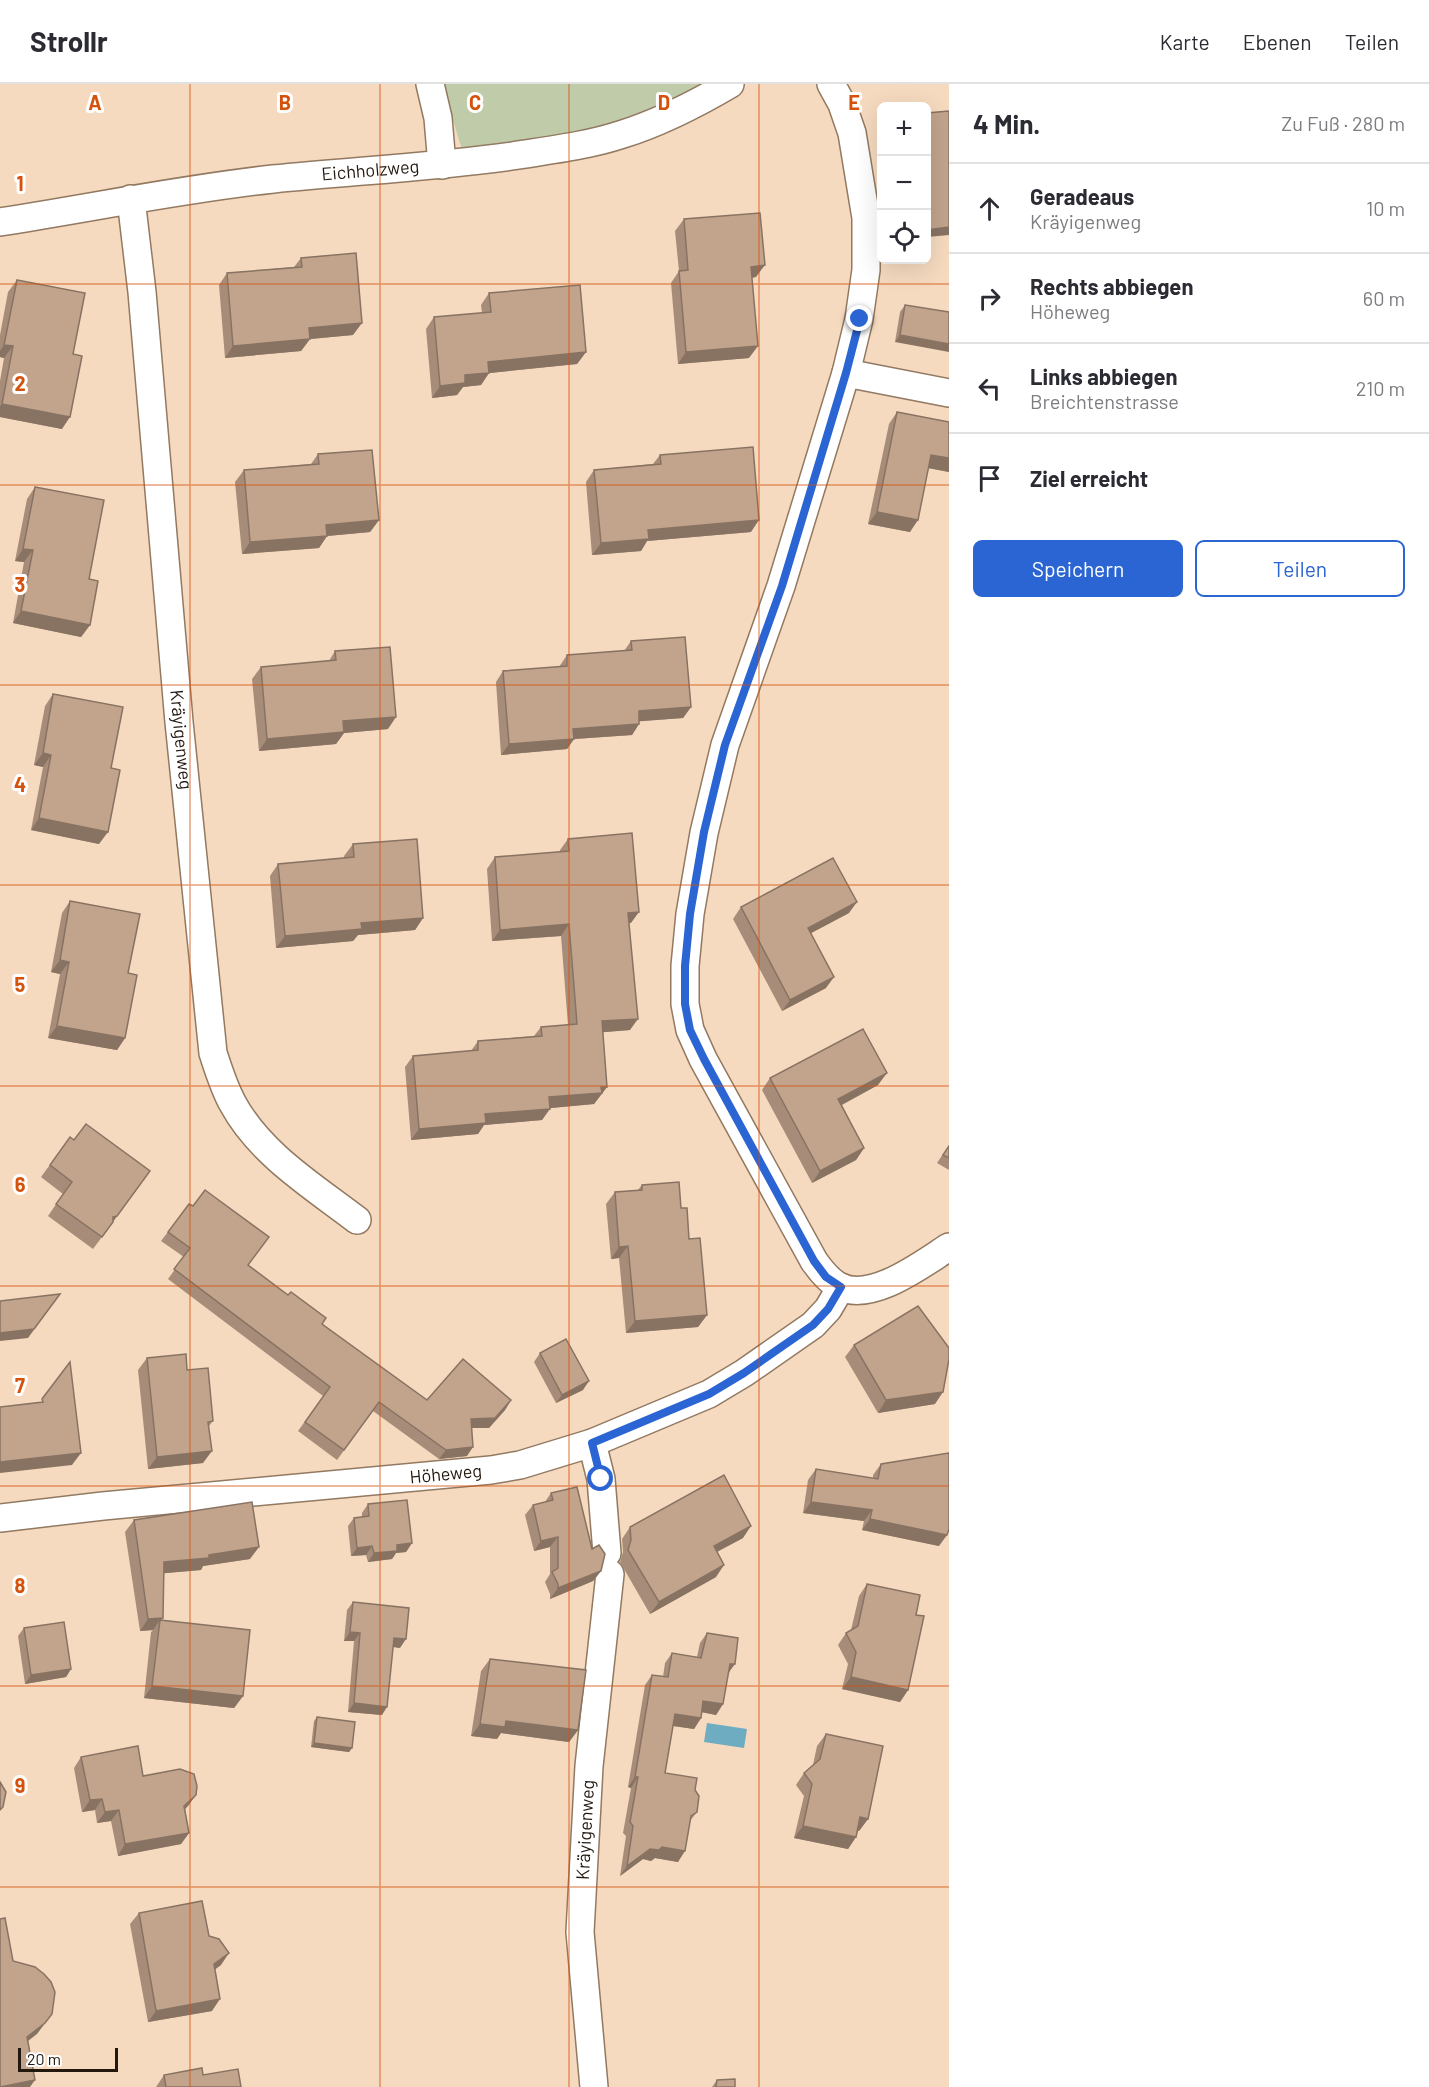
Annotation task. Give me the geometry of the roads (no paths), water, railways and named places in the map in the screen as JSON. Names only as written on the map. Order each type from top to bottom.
[{"type":"street","points":[[430,84],[438,118],[442,165]]},
{"type":"street","name":"Eichholzweg","points":[[0,222],[185,190],[273,179],[442,165],[578,146],[623,134],[672,116],[730,84]]},
{"type":"street","points":[[831,84],[842,104],[852,133],[866,218],[866,270],[860,319],[782,586],[725,745],[704,832],[690,914],[685,966],[685,1004],[690,1030],[704,1059],[814,1261],[826,1277],[841,1287],[861,1291],[883,1285],[949,1247]]},
{"type":"street","name":"Kräyigenweg","points":[[131,199],[143,304],[178,722],[213,1053],[234,1107],[254,1133],[281,1162],[357,1220]]},
{"type":"street","points":[[846,373],[949,393]]},
{"type":"street","name":"Höheweg","points":[[0,1518],[103,1506],[491,1470],[520,1465],[592,1443],[709,1394],[744,1373],[813,1325],[828,1309],[841,1287]]},
{"type":"street","name":"Kräyigenweg","points":[[592,1443],[601,1479],[608,1564],[589,1766],[580,1932],[594,2087]]},
{"type":"water","points":[[707,1723],[747,1729],[744,1748],[704,1742]]}]
